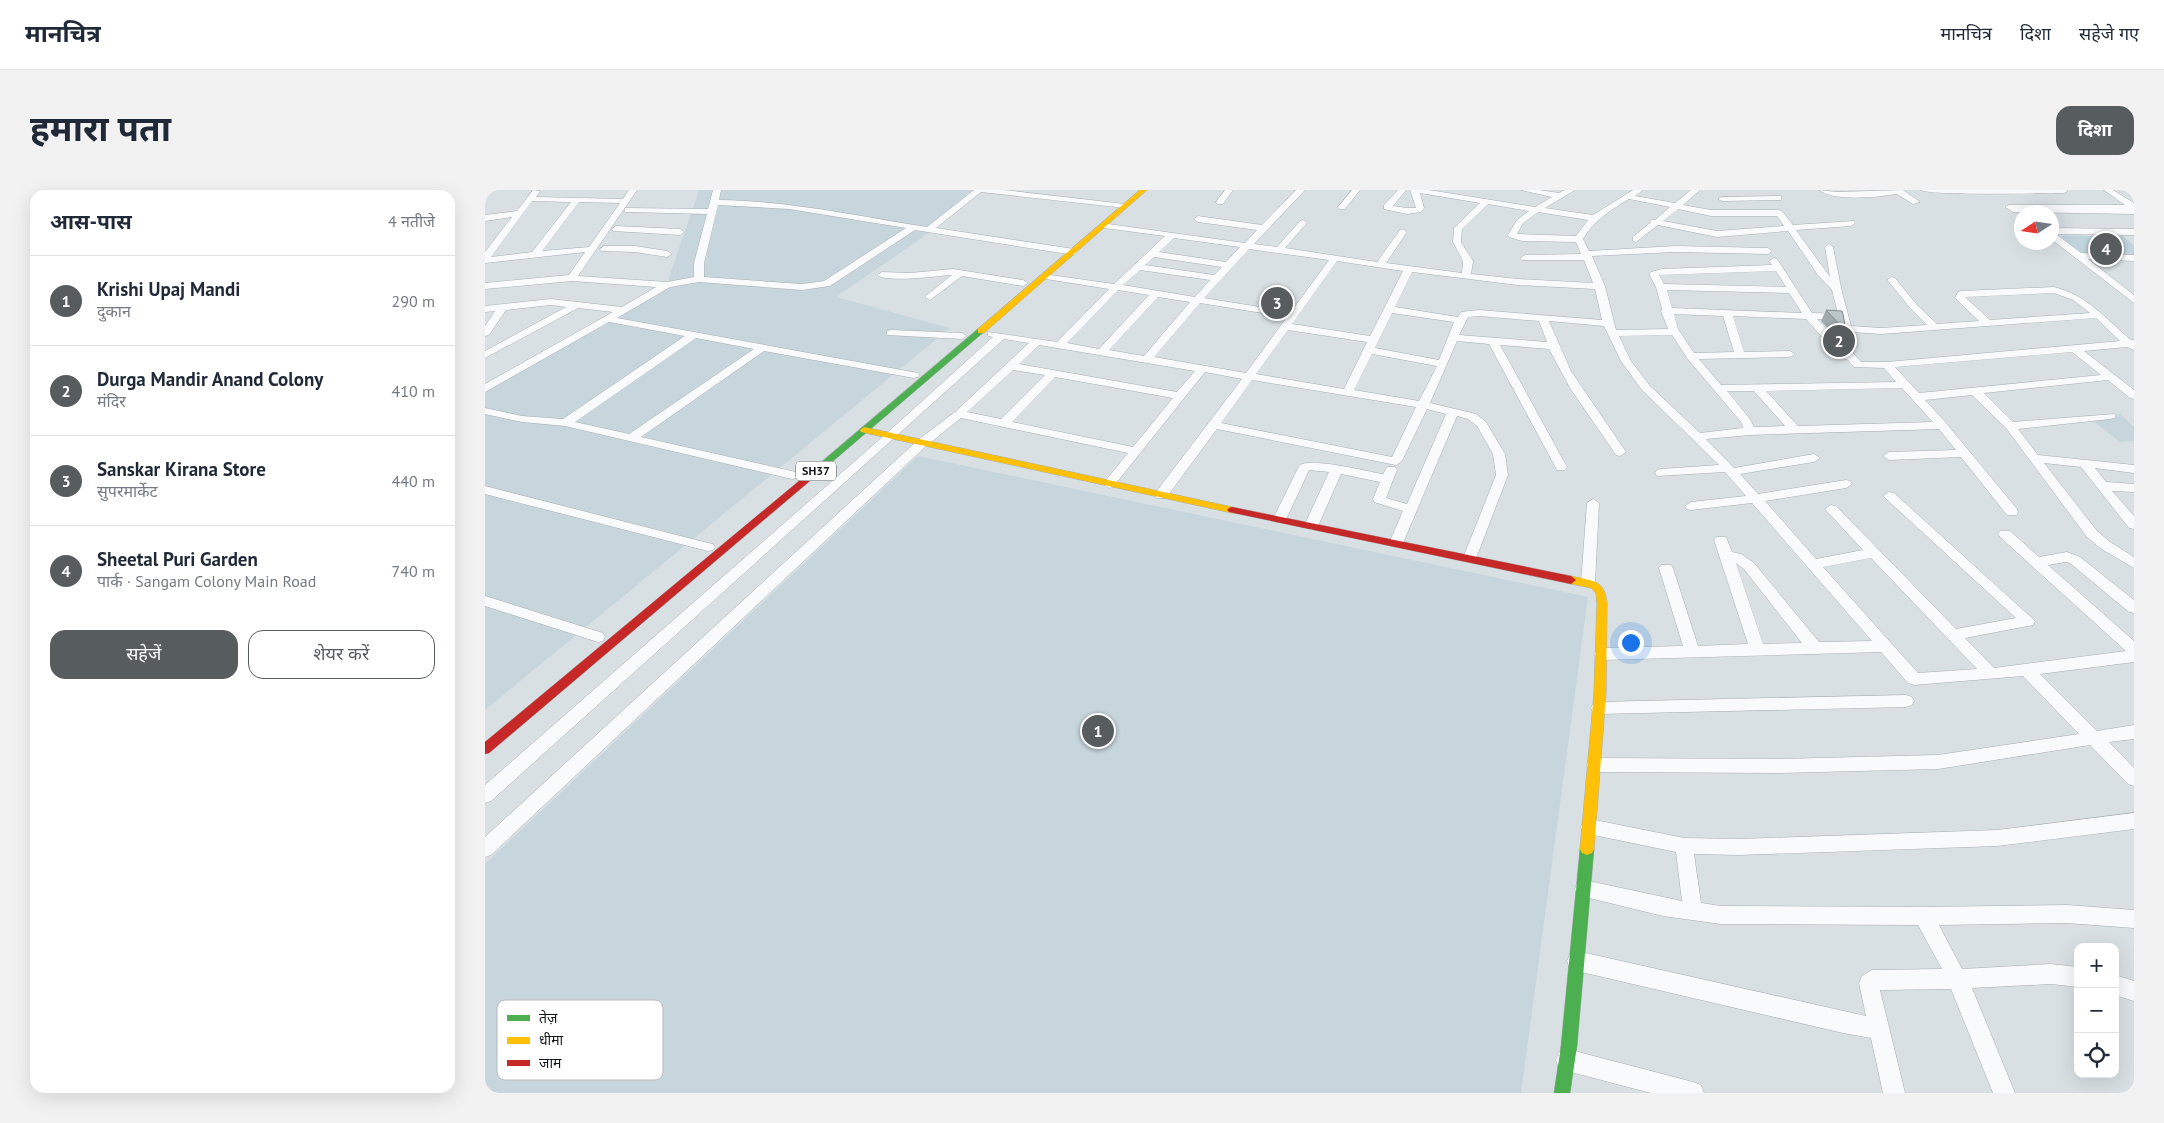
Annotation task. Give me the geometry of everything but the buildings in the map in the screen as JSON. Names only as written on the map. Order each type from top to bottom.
[{"type":"main road","points":[[835,439],[962,336],[1061,250],[1121,206],[1134,190]]},
{"type":"main road","name":"SH37","points":[[485,749],[1046,276],[1104,225],[1121,206],[1144,190]]},
{"type":"main road","points":[[864,430],[1109,484],[1594,585],[1601,592],[1602,654],[1599,708],[1590,827],[1563,1093]]},
{"type":"main road","points":[[778,487],[796,472]]},
{"type":"main road","points":[[685,566],[736,523]]},
{"type":"street","points":[[485,259],[537,190]]},
{"type":"street","points":[[485,286],[574,275],[633,190]]},
{"type":"street","points":[[641,190],[601,253],[635,249],[667,254]]},
{"type":"street","points":[[699,279],[699,263],[717,190]]},
{"type":"street","points":[[928,230],[980,190],[1121,206]]},
{"type":"street","points":[[1220,202],[1229,190]]},
{"type":"street","points":[[1146,360],[1215,278],[1301,190]]},
{"type":"street","points":[[1342,207],[1356,190]]},
{"type":"street","points":[[1402,190],[1387,205],[1390,209],[1407,212],[1418,210],[1420,208],[1419,203],[1414,190]]},
{"type":"street","points":[[1414,190],[1593,218]]},
{"type":"street","points":[[1525,190],[1561,196]]},
{"type":"street","points":[[1571,190],[1517,224],[1512,235],[1522,238],[1579,239]]},
{"type":"street","points":[[1579,239],[1585,227],[1593,218],[1639,190]]},
{"type":"street","points":[[1635,239],[1696,190]]},
{"type":"street","points":[[1723,190],[1719,193],[1729,214]]},
{"type":"street","points":[[1722,199],[1778,198],[1761,190]]},
{"type":"street","points":[[1823,190],[1837,194],[1857,191],[1879,194],[1898,191],[1916,202]]},
{"type":"street","points":[[1930,190],[1960,192],[1973,190],[2063,191],[2089,209]]},
{"type":"street","points":[[2108,190],[2134,208]]},
{"type":"street","points":[[1629,197],[1677,207],[1729,214],[1779,213],[1789,209]]},
{"type":"street","points":[[530,199],[625,201]]},
{"type":"street","points":[[535,255],[577,200]]},
{"type":"street","points":[[714,202],[755,202],[785,205],[928,230],[1074,252]]},
{"type":"street","points":[[1465,276],[1468,261],[1457,242],[1458,228],[1485,202]]},
{"type":"street","points":[[2089,209],[2009,208],[2013,210],[2089,209],[2134,208]]},
{"type":"street","points":[[628,210],[711,212]]},
{"type":"street","points":[[485,218],[519,212]]},
{"type":"street","points":[[1779,213],[1793,229],[1829,283],[1837,290]]},
{"type":"street","points":[[1198,219],[1263,228]]},
{"type":"street","points":[[1654,222],[1717,234],[1851,223]]},
{"type":"street","points":[[1279,250],[1303,223]]},
{"type":"street","points":[[1104,225],[1465,276],[1517,282],[1600,286]]},
{"type":"street","points":[[485,389],[667,285],[699,279],[802,287],[827,284],[913,227]]},
{"type":"street","points":[[616,229],[680,232]]},
{"type":"street","points":[[2123,231],[2134,240]]},
{"type":"street","points":[[1380,264],[1403,232]]},
{"type":"street","points":[[1757,232],[1791,290],[1809,316],[1843,354],[1850,357],[1858,365],[1887,365],[2073,347],[2132,345]]},
{"type":"street","points":[[2059,232],[2134,232]]},
{"type":"street","points":[[1059,346],[1115,288],[1172,234]]},
{"type":"street","points":[[1717,234],[1725,250]]},
{"type":"street","points":[[1579,239],[1600,286],[1611,328],[1626,361],[1646,388],[1730,470],[1914,679],[1991,674],[2134,656]]},
{"type":"street","points":[[2059,239],[2134,300]]},
{"type":"street","points":[[1829,247],[1847,329],[1850,357]]},
{"type":"street","points":[[485,259],[592,249]]},
{"type":"street","points":[[1525,258],[1587,256],[1675,249],[1769,251]]},
{"type":"street","points":[[1151,254],[1228,265]]},
{"type":"street","points":[[2080,256],[2134,258]]},
{"type":"street","points":[[1161,495],[1215,425],[1335,258]]},
{"type":"street","points":[[1137,267],[1215,278]]},
{"type":"street","points":[[1750,431],[1746,421],[1691,356],[1675,332],[1666,312],[1661,287],[1655,276],[1656,273],[1778,268]]},
{"type":"street","points":[[1347,393],[1409,269]]},
{"type":"street","points":[[883,275],[910,276],[947,272],[1023,283]]},
{"type":"street","points":[[930,297],[960,273]]},
{"type":"street","points":[[485,281],[587,275],[680,282]]},
{"type":"street","points":[[587,275],[667,285]]},
{"type":"street","points":[[1046,276],[1293,316]]},
{"type":"street","points":[[1892,280],[1914,307],[1935,327]]},
{"type":"street","points":[[2114,284],[2134,285]]},
{"type":"street","points":[[1661,287],[1791,290]]},
{"type":"street","points":[[1988,323],[1960,298],[1961,294],[2054,290],[2071,294],[2132,345]]},
{"type":"street","points":[[1101,353],[1155,294]]},
{"type":"street","points":[[485,309],[551,302],[623,310]]},
{"type":"street","points":[[485,355],[577,305]]},
{"type":"street","points":[[485,333],[503,307]]},
{"type":"street","points":[[1388,309],[1461,320]]},
{"type":"street","points":[[1666,312],[1844,317]]},
{"type":"street","points":[[1411,508],[1384,502],[1379,499],[1465,314],[1479,313],[1543,318],[1611,328],[1675,332]]},
{"type":"street","points":[[1727,314],[1740,355]]},
{"type":"street","points":[[1847,329],[1881,331],[2097,315]]},
{"type":"street","points":[[1543,318],[1561,362],[1620,452]]},
{"type":"street","points":[[609,319],[914,375]]},
{"type":"street","points":[[1285,326],[1443,364]]},
{"type":"street","points":[[980,332],[1422,405],[1472,416],[1482,424],[1499,454],[1502,462],[1502,475],[1470,558]]},
{"type":"street","points":[[891,333],[962,336]]},
{"type":"street","points":[[565,423],[694,334]]},
{"type":"street","points":[[485,796],[1001,336]]},
{"type":"street","points":[[1453,338],[1553,346]]},
{"type":"street","points":[[485,849],[922,443],[959,414],[1036,342]]},
{"type":"street","points":[[1493,342],[1561,467]]},
{"type":"street","points":[[631,438],[763,347]]},
{"type":"street","points":[[2073,347],[2108,378],[2134,396]]},
{"type":"street","points":[[1691,356],[1790,354]]},
{"type":"street","points":[[1887,365],[1942,425],[2012,512]]},
{"type":"street","points":[[1011,366],[1180,396]]},
{"type":"street","points":[[1109,484],[1202,369]]},
{"type":"street","points":[[1005,422],[1052,374]]},
{"type":"street","points":[[1917,397],[2108,378]]},
{"type":"street","points":[[1718,388],[1906,385]]},
{"type":"street","points":[[1756,386],[1795,430]]},
{"type":"street","points":[[1976,392],[2010,426],[2092,534],[2105,545],[2134,563]]},
{"type":"street","points":[[485,411],[522,419],[565,423],[796,472]]},
{"type":"street","points":[[1396,543],[1453,412]]},
{"type":"street","points":[[959,414],[1005,422],[1135,451]]},
{"type":"street","points":[[2010,426],[2110,416]]},
{"type":"street","points":[[1215,425],[1396,461]]},
{"type":"street","points":[[1697,437],[1750,431],[1942,425]]},
{"type":"street","points":[[1889,456],[1965,454]]},
{"type":"street","points":[[1661,473],[1730,470],[1815,458]]},
{"type":"street","points":[[2035,458],[2134,469]]},
{"type":"street","points":[[2085,464],[2102,486],[2129,514],[2134,526]]},
{"type":"street","points":[[1280,519],[1305,466],[1311,465],[1337,469],[1387,479]]},
{"type":"street","points":[[1311,526],[1337,469]]},
{"type":"street","points":[[1691,506],[1755,499],[1846,484]]},
{"type":"street","points":[[2102,486],[2134,488]]},
{"type":"street","points":[[485,490],[708,547]]},
{"type":"street","points":[[1889,496],[2028,621],[1954,635]]},
{"type":"street","points":[[1588,583],[1593,503]]},
{"type":"street","points":[[1831,509],[1991,674]]},
{"type":"street","points":[[2005,534],[2134,650]]},
{"type":"street","points":[[1721,540],[1757,649]]},
{"type":"street","points":[[1812,564],[1874,553]]},
{"type":"street","points":[[1727,556],[1736,557],[1749,566],[1815,648]]},
{"type":"street","points":[[2036,562],[2067,557],[2075,560],[2134,607]]},
{"type":"street","points":[[1666,568],[1691,651]]},
{"type":"street","points":[[485,602],[598,637]]},
{"type":"street","points":[[1602,654],[1884,646]]},
{"type":"street","points":[[2027,670],[2134,780]]},
{"type":"street","points":[[1599,708],[1906,701]]},
{"type":"street","points":[[1595,765],[1780,766],[1938,762],[2134,732]]},
{"type":"street","points":[[1590,827],[1684,846],[1739,848],[1997,838],[2134,821]]},
{"type":"street","points":[[1684,846],[1693,911]]},
{"type":"street","points":[[1584,889],[1663,907],[1721,915],[1923,916],[2067,914],[2134,919]]},
{"type":"street","points":[[1923,916],[1977,1021],[2004,1093]]},
{"type":"street","points":[[1577,961],[1843,1023],[1879,1029]]},
{"type":"street","points":[[1894,1093],[1870,991],[1869,983],[1872,980],[1957,979],[2051,974],[2074,977]]},
{"type":"street","points":[[2119,986],[2134,992]]},
{"type":"street","points":[[1567,1060],[1693,1093]]},
{"type":"shaded area","points":[[699,190],[984,190],[926,235],[836,297],[950,328],[485,710],[485,391],[669,287],[669,278]]},
{"type":"shaded area","points":[[2060,236],[2123,236],[2134,245],[2134,255],[2083,254]]},
{"type":"shaded area","points":[[2120,414],[2134,427],[2134,441],[2120,442],[2088,417]]},
{"type":"shaded area","points":[[918,456],[1588,597],[1521,1093],[485,1093],[485,864]]},
{"type":"traffic: fast","points":[[808,478],[981,331]]},
{"type":"traffic: fast","points":[[1562,1093],[1569,1046],[1587,849]]},
{"type":"traffic: slow","points":[[981,331],[1144,190]]},
{"type":"traffic: slow","points":[[864,430],[1232,510]]},
{"type":"traffic: slow","points":[[1571,580],[1594,585],[1601,592],[1602,604],[1600,693],[1587,849]]},
{"type":"traffic: jam","points":[[485,749],[808,478]]},
{"type":"traffic: jam","points":[[1232,510],[1571,580]]},
{"type":"place","name":"Sheetal Puri Garden","points":[[2106,249]]},
{"type":"place","name":"Sanskar Kirana Store","points":[[1277,303]]},
{"type":"place","name":"Durga Mandir Anand Colony","points":[[1839,341]]},
{"type":"place","name":"Krishi Upaj Mandi","points":[[1098,731]]}]
